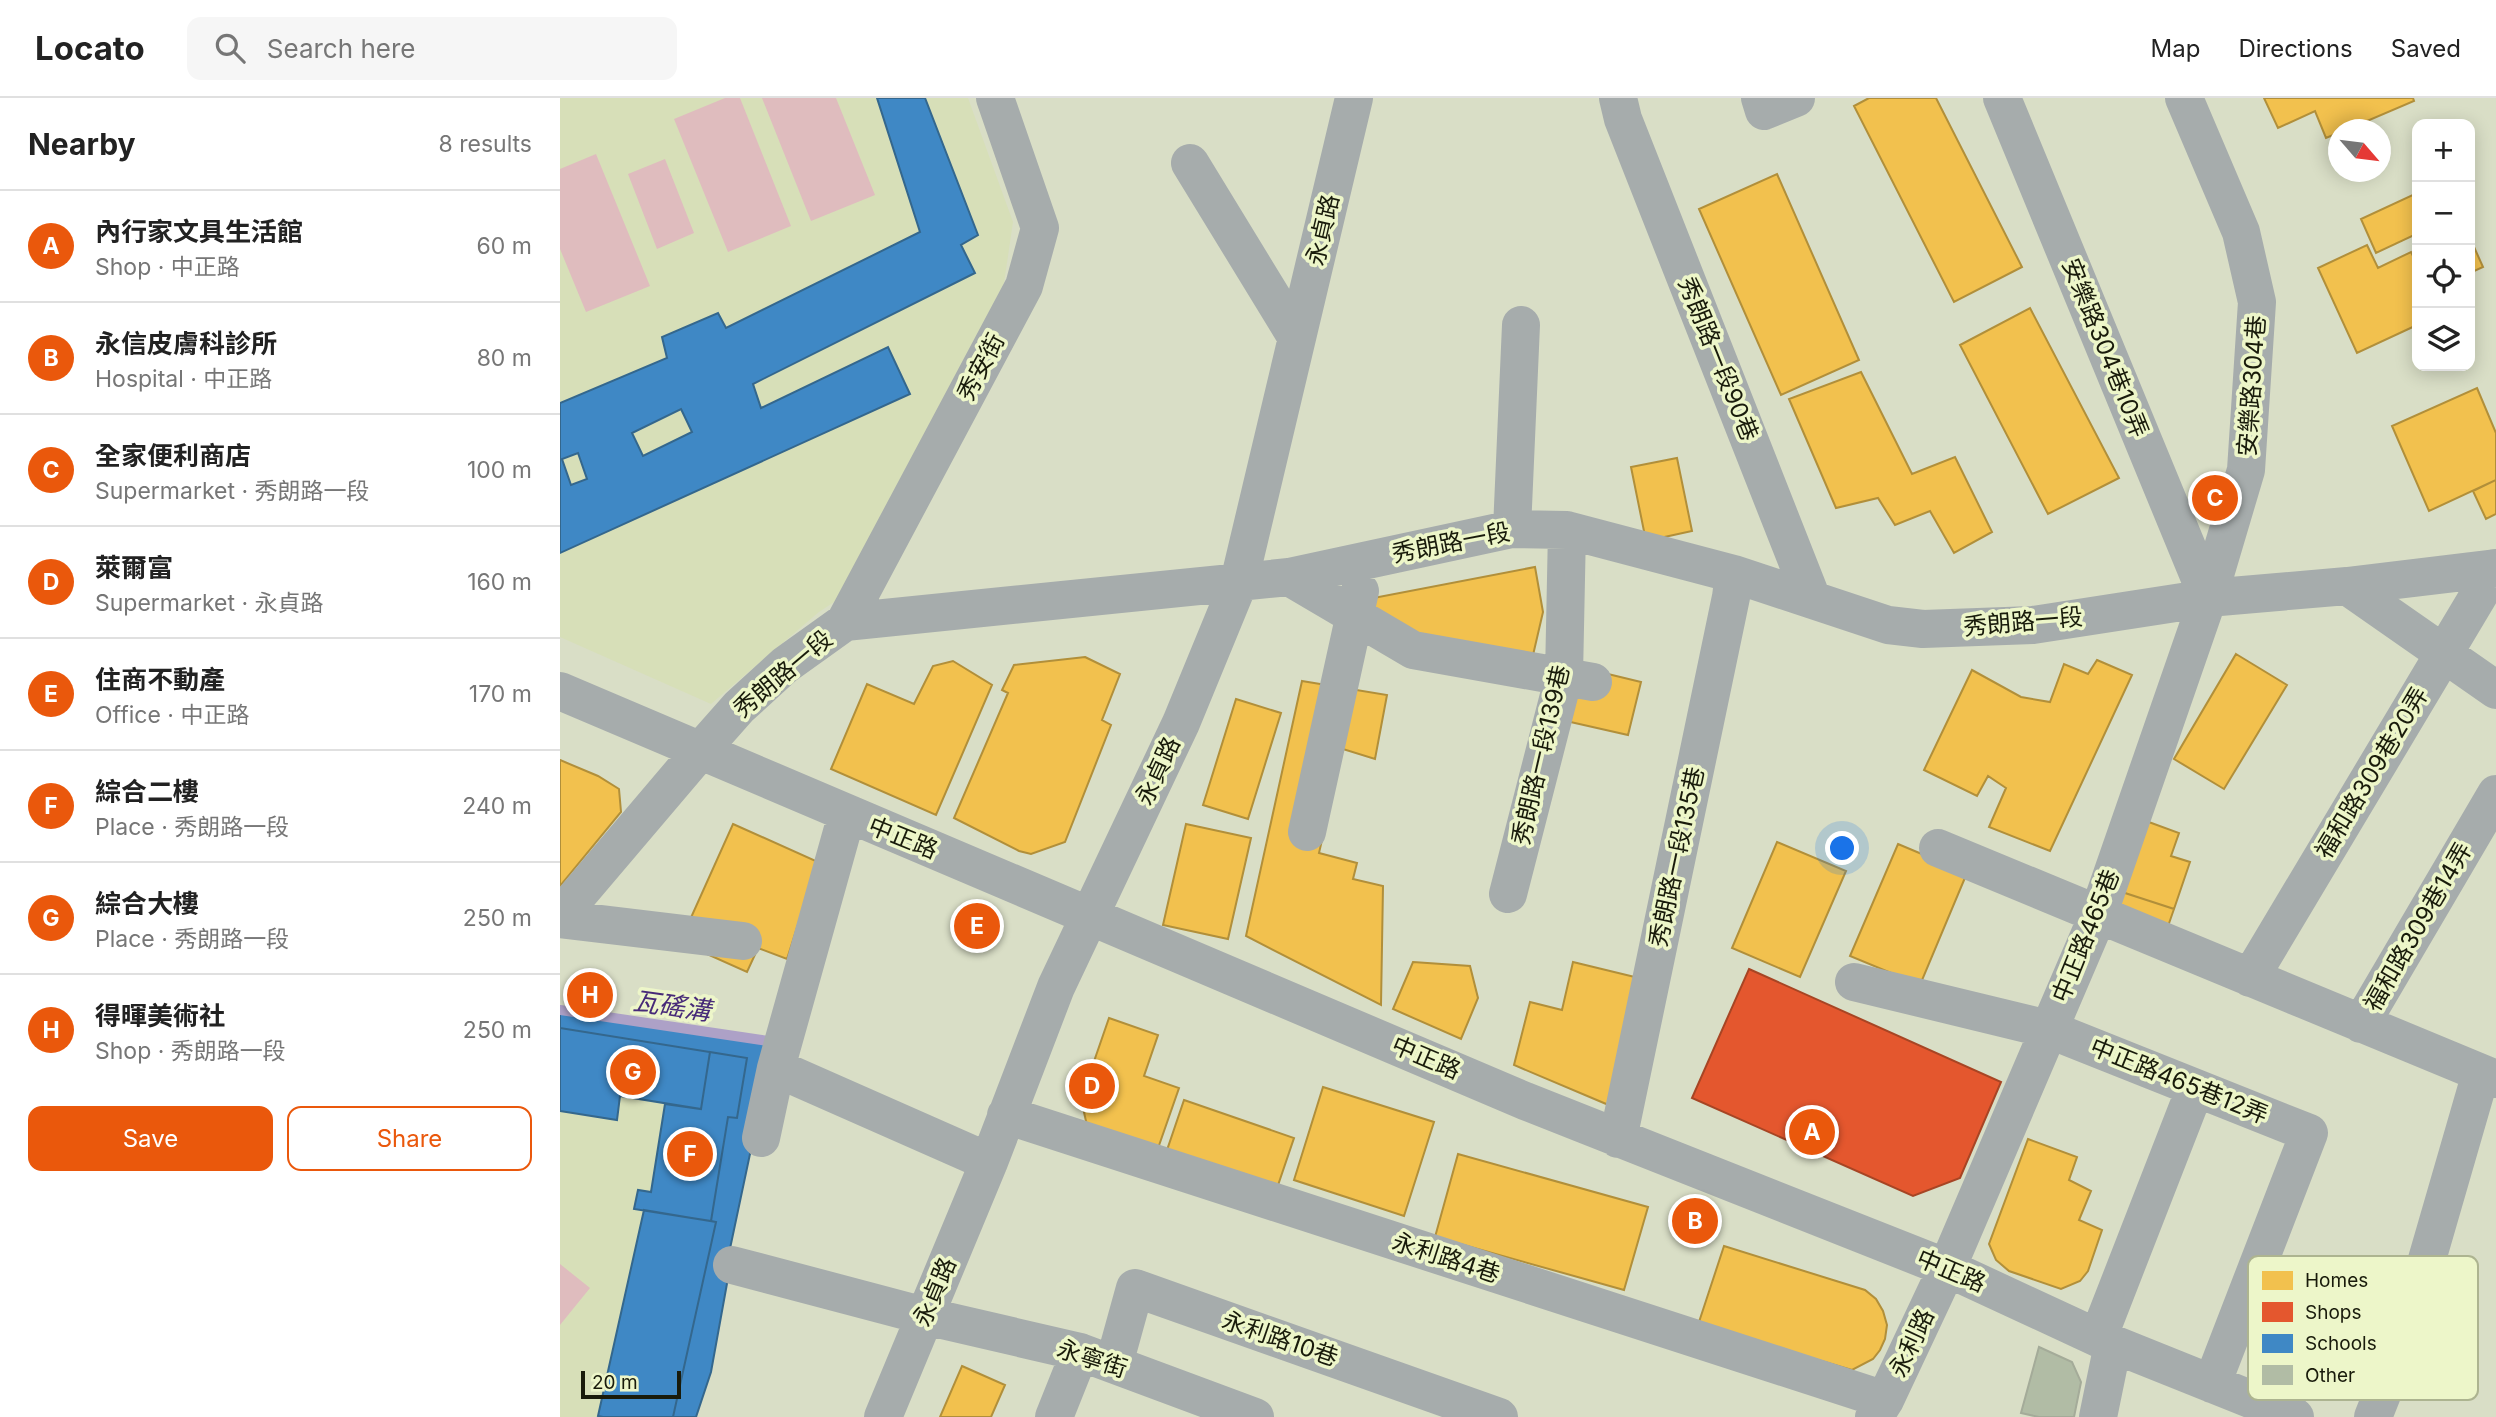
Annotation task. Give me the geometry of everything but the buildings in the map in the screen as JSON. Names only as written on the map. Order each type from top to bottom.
[{"type":"street","name":"秀安街","points":[[845,622],[1024,286],[1040,228],[995,98]]},
{"type":"street","name":"永貞路","points":[[883,1417],[989,1162],[1056,987],[1181,723],[1239,582],[1354,98]]},
{"type":"street","name":"安樂路304巷10弄","points":[[2002,98],[2208,598]]},
{"type":"street","name":"安樂路304巷","points":[[2184,98],[2241,232],[2257,302],[2246,470],[2208,598]]},
{"type":"street","name":"秀朗路一段90巷","points":[[1621,109],[1812,599]]},
{"type":"street","points":[[1190,163],[1297,338]]},
{"type":"street","points":[[1512,529],[1521,325]]},
{"type":"street","name":"秀朗路一段","points":[[560,917],[739,707],[785,665],[845,622],[1289,577],[1512,529],[1567,530],[1734,574],[1888,625],[1923,629],[2033,625],[2208,598],[2347,586],[2496,568]]},
{"type":"street","name":"秀朗路一段139巷","points":[[1508,894],[1578,679],[1567,530]]},
{"type":"street","points":[[1307,832],[1366,561]]},
{"type":"street","name":"福和路309巷20弄","points":[[2250,978],[2496,568]]},
{"type":"street","name":"秀朗路一段135巷","points":[[1618,1139],[1734,574]]},
{"type":"street","points":[[1289,577],[1413,650],[1578,679]]},
{"type":"street","points":[[2347,586],[2496,690]]},
{"type":"street","name":"中正路465巷","points":[[1947,1268],[2098,915],[2208,598]]},
{"type":"street","name":"中正路","points":[[560,691],[1618,1139],[1947,1268],[2105,1341],[2248,1398]]},
{"type":"street","name":"福和路309巷14弄","points":[[2361,1024],[2496,794]]},
{"type":"street","points":[[761,1138],[776,1068],[847,814]]},
{"type":"street","points":[[1938,848],[2488,1076],[2431,1256]]},
{"type":"street","points":[[560,917],[743,941]]},
{"type":"street","name":"中正路465巷12弄","points":[[1854,982],[2048,1029],[2309,1133],[2261,1256]]},
{"type":"street","points":[[776,1068],[989,1162]]},
{"type":"street","points":[[2098,1417],[2105,1341],[2195,1089]]},
{"type":"street","name":"永利路4巷","points":[[1006,1115],[1880,1409]]},
{"type":"street","name":"永寧街","points":[[732,1265],[1097,1358],[1191,1406],[1255,1417]]},
{"type":"street","name":"永利路","points":[[1880,1409],[1947,1268]]},
{"type":"street","name":"永利路10巷","points":[[1097,1358],[1135,1288],[1499,1417]]},
{"type":"street","name":"中正路465巷12弄","points":[[2212,1384],[2248,1291]]},
{"type":"street","points":[[1054,1417],[1097,1358]]},
{"type":"street","name":"中正路","points":[[2252,1400],[2295,1417]]},
{"type":"street","points":[[2373,1417],[2380,1400]]},
{"type":"shaded area","points":[[560,98],[968,98],[1013,222],[1004,283],[840,598],[819,612],[711,704],[560,637]]},
{"type":"shaded area","points":[[725,98],[740,98],[791,226],[728,252],[674,119]]},
{"type":"shaded area","points":[[762,98],[836,98],[875,195],[811,221]]},
{"type":"shaded area","points":[[596,154],[650,286],[586,312],[560,249],[560,169]]},
{"type":"shaded area","points":[[665,159],[694,233],[657,249],[628,174]]},
{"type":"shaded area","points":[[560,1012],[773,1045],[696,1417],[560,1417]]},
{"type":"shaded area","points":[[560,1264],[590,1288],[560,1325]]},
{"type":"waterway","name":"瓦磘溝","points":[[560,1010],[775,1042]]},
{"type":"place","name":"全家便利商店","points":[[2215,498]]},
{"type":"place","name":"住商不動產","points":[[977,926]]},
{"type":"place","name":"得暉美術社","points":[[590,995]]},
{"type":"place","name":"綜合大樓","points":[[633,1072]]},
{"type":"place","name":"萊爾富","points":[[1092,1086]]},
{"type":"place","name":"內行家文具生活館","points":[[1812,1132]]},
{"type":"place","name":"綜合二樓","points":[[690,1154]]},
{"type":"place","name":"永信皮膚科診所","points":[[1695,1221]]}]
